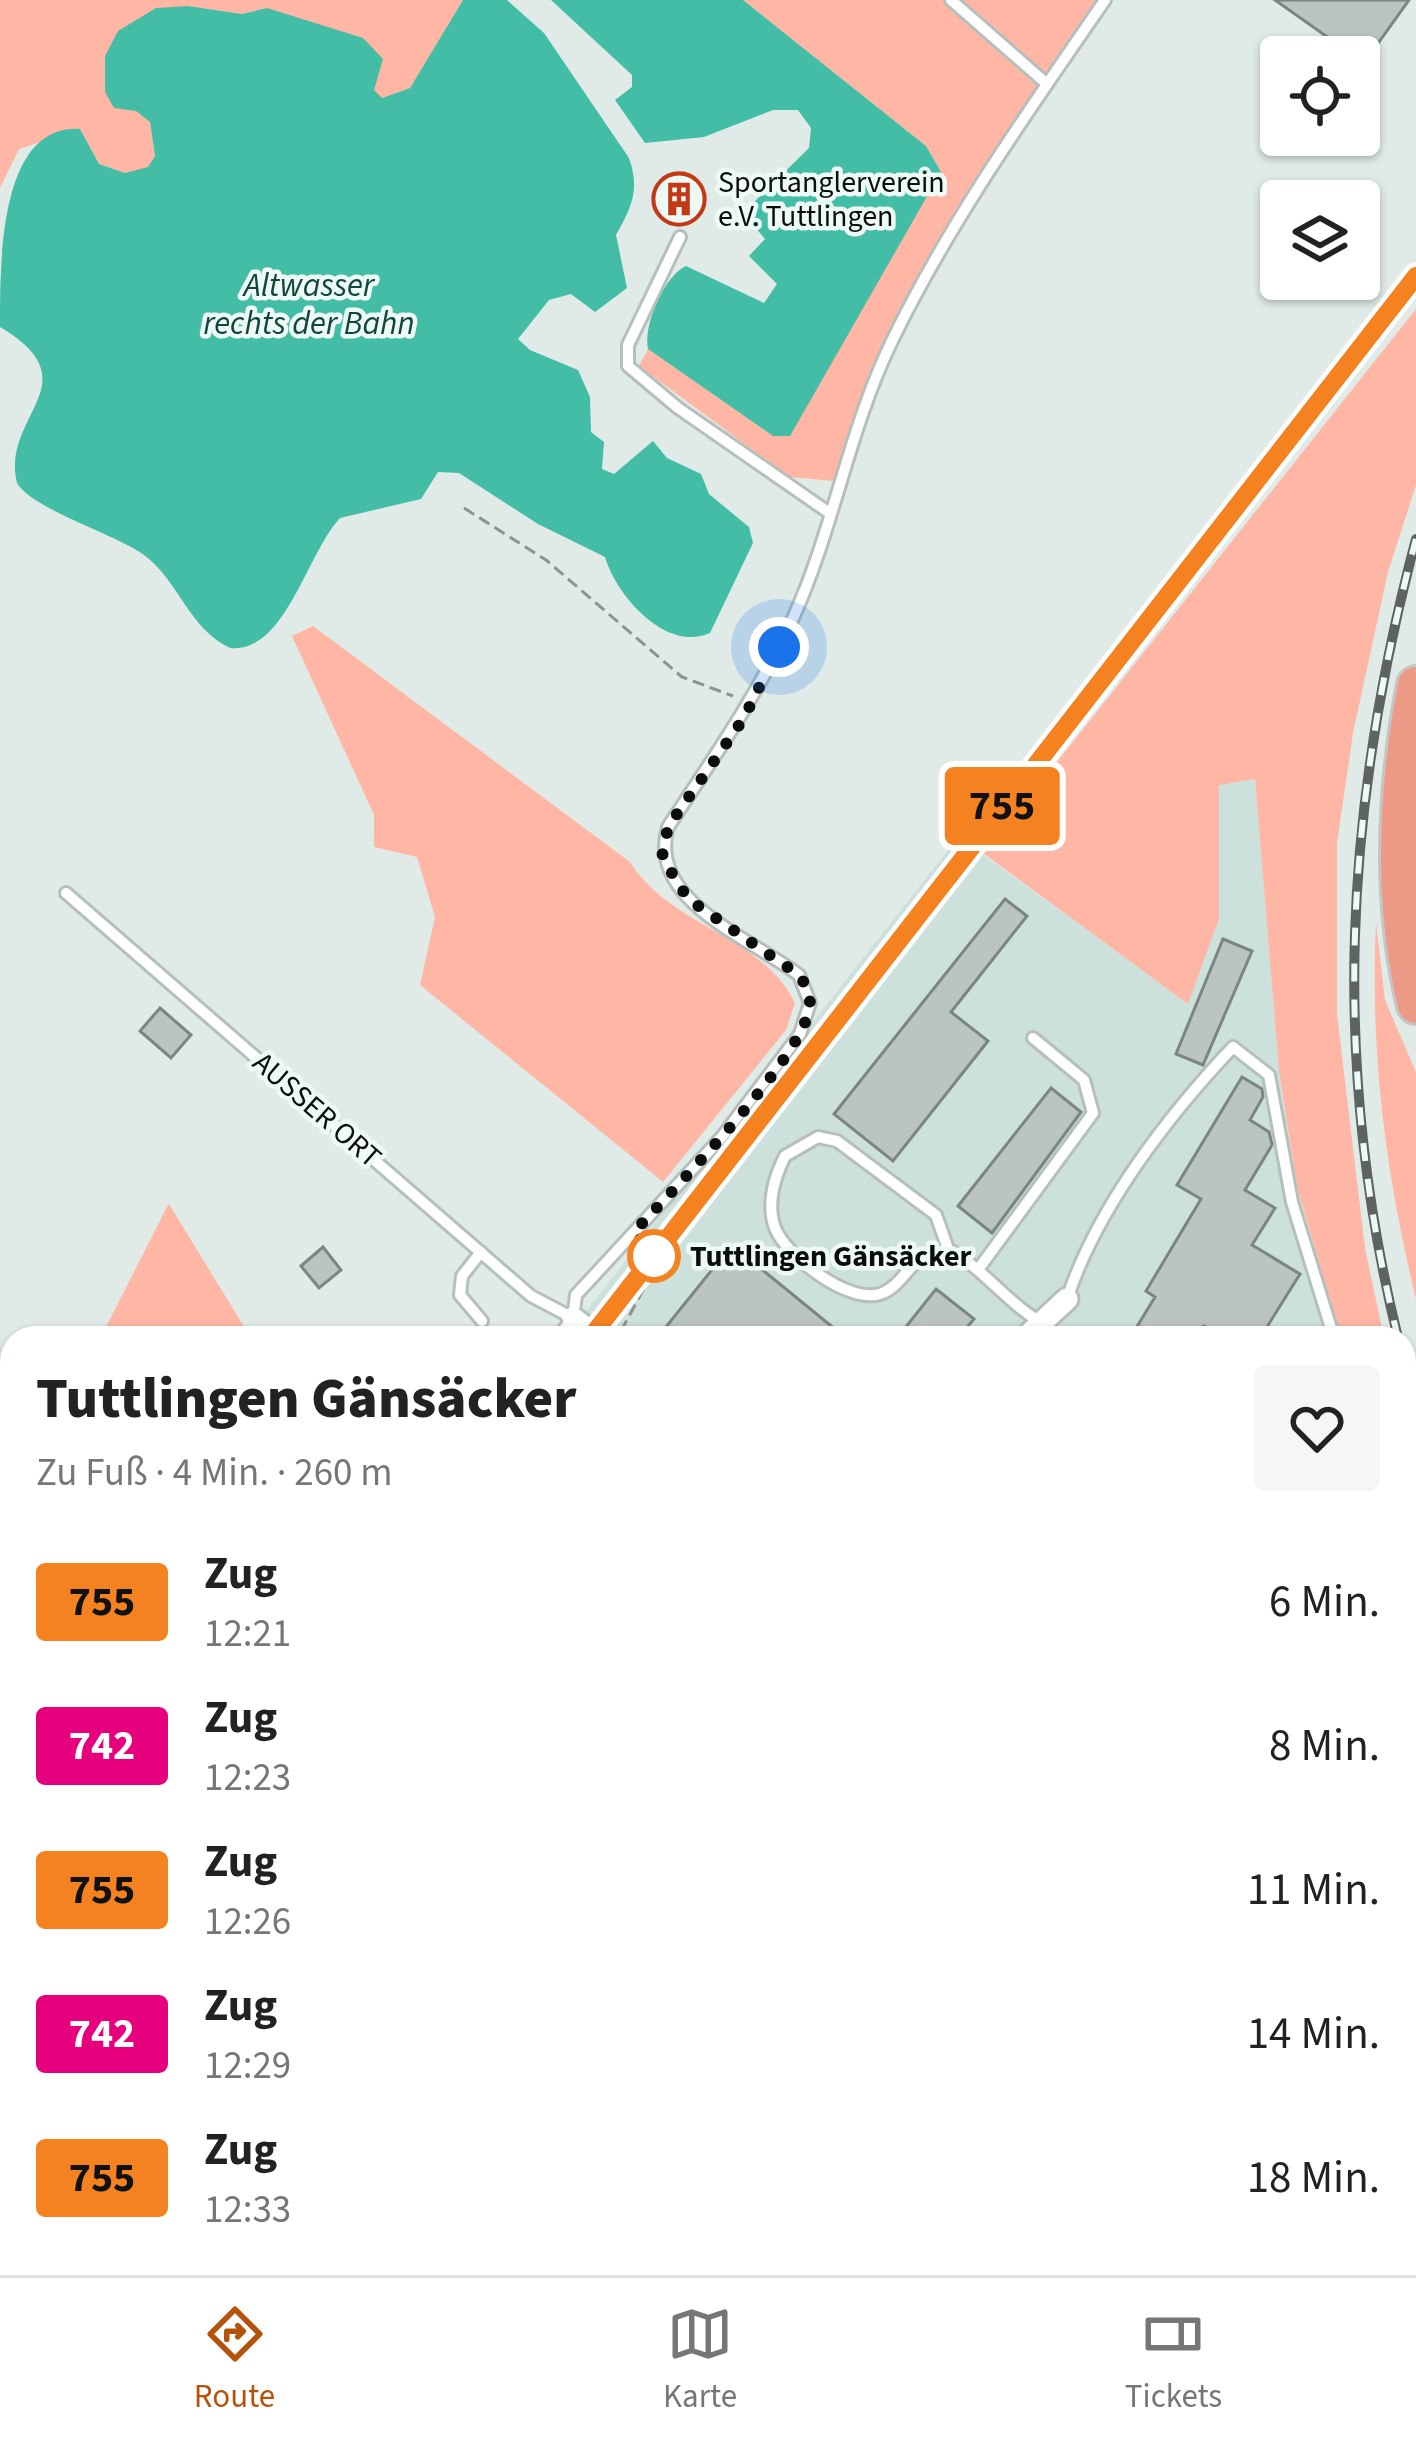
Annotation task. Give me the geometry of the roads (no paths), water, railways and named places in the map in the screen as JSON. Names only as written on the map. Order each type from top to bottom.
[{"type":"main road","points":[[1416,685],[1399,858],[1400,924],[1416,1005]]},
{"type":"street","points":[[1037,1326],[1067,1299]]},
{"type":"street","points":[[574,1318],[590,1326]]},
{"type":"lane","points":[[951,0],[1047,84]]},
{"type":"lane","points":[[567,1326],[574,1318],[575,1295],[722,1138],[808,1015],[808,989],[799,975],[688,899],[662,857],[668,827],[751,703],[794,615],[859,420],[892,340],[1047,84],[1105,0]]},
{"type":"lane","points":[[680,237],[628,345],[628,365],[678,408],[830,514]]},
{"type":"lane","name":"AUSSER ORT","points":[[66,892],[531,1296],[574,1318]]},
{"type":"lane","points":[[980,1267],[1093,1114],[1084,1080],[1033,1038]]},
{"type":"lane","points":[[1067,1299],[1079,1263],[1132,1175],[1233,1047],[1268,1075],[1292,1202],[1330,1326]]},
{"type":"lane","points":[[948,1249],[920,1259],[882,1294],[863,1297],[843,1289],[784,1244],[776,1230],[771,1194],[784,1156],[818,1137],[837,1141],[936,1215],[948,1249],[980,1267],[1030,1326]]},
{"type":"lane","points":[[481,1252],[462,1276],[460,1294],[482,1321]]},
{"type":"water","name":"Altwasser rechts der Bahn","points":[[463,0],[507,0],[544,33],[629,158],[634,179],[633,198],[616,235],[627,288],[595,312],[571,294],[549,300],[518,339],[530,350],[578,370],[590,397],[591,432],[604,442],[602,469],[614,474],[653,441],[667,458],[701,474],[709,494],[749,527],[753,543],[710,633],[677,635],[660,628],[631,603],[605,557],[538,524],[459,473],[438,472],[421,499],[340,518],[280,619],[249,646],[230,648],[204,629],[144,555],[56,512],[17,483],[20,438],[42,383],[40,365],[27,347],[0,327],[4,233],[20,171],[34,148],[54,133],[80,129],[99,164],[125,173],[148,167],[155,156],[150,122],[136,111],[114,108],[105,92],[105,56],[118,31],[156,8],[188,6],[242,14],[267,8],[363,38],[383,59],[374,90],[382,98],[410,88]]},
{"type":"water","points":[[551,0],[743,0],[926,146],[941,172],[790,436],[773,436],[648,349],[647,339],[663,290],[686,266],[764,303],[777,284],[749,256],[765,239],[743,213],[809,148],[811,128],[798,110],[773,110],[704,137],[645,143],[615,100],[632,87],[632,75]]},
{"type":"railway","points":[[599,1326],[1416,276]]},
{"type":"railway","points":[[1396,1326],[1362,1136],[1355,937],[1373,740],[1416,539]]},
{"type":"train","name":"755","points":[[599,1326],[1416,276]]},
{"type":"place","name":"Sportanglerverein e.V. Tuttlingen","points":[[679,199]]},
{"type":"place","name":"Tuttlingen Gänsäcker","points":[[654,1256]]}]
